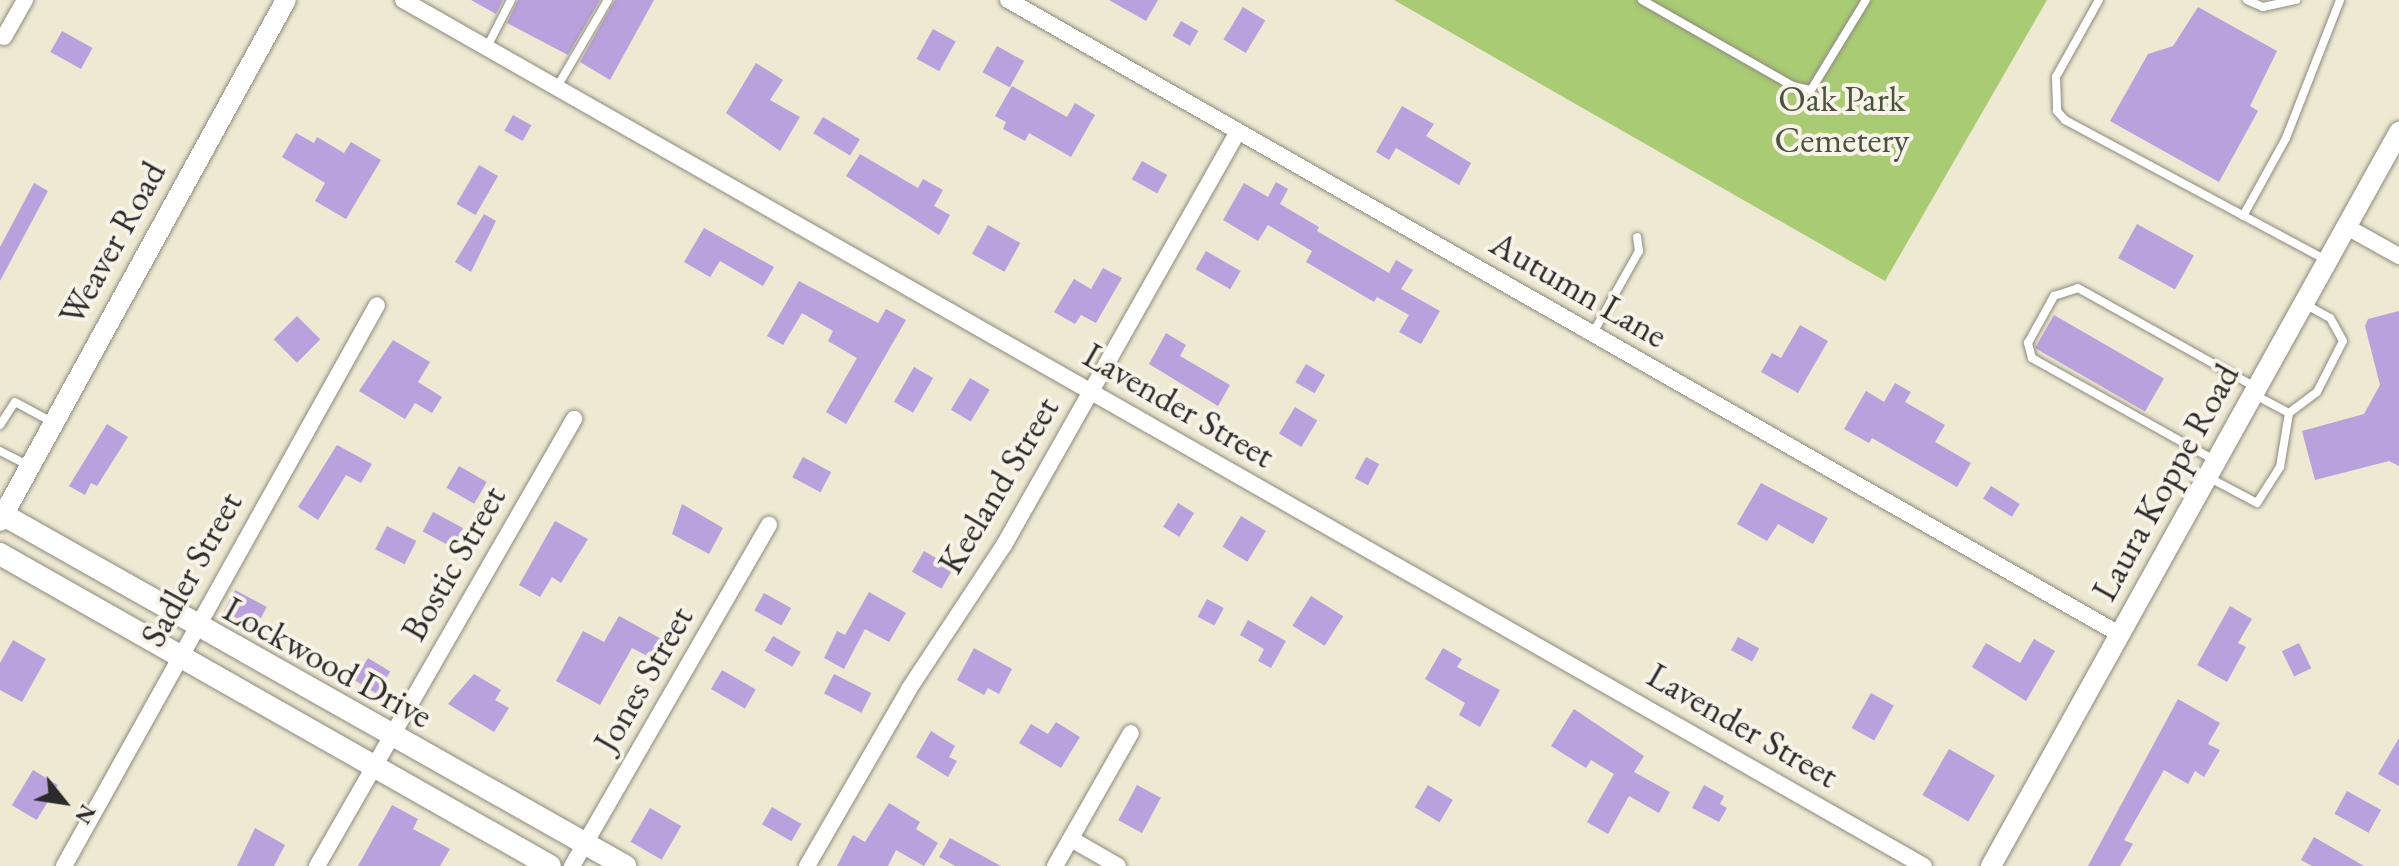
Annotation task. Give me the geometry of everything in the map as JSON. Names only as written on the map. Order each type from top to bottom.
[{"type":"main road","name":"Lockwood Drive","points":[[1,516],[625,866]]},
{"type":"main road","name":"Lockwood Drive","points":[[0,554],[550,866]]},
{"type":"street","points":[[4,37],[25,0]]},
{"type":"street","name":"Weaver Road","points":[[1,516],[286,0]]},
{"type":"street","name":"Lavender Street","points":[[403,0],[1924,866]]},
{"type":"street","name":"Autumn Lane","points":[[1008,0],[2119,634]]},
{"type":"street","name":"Laura Koppe Road","points":[[1991,866],[2399,132]]},
{"type":"street","name":"Keeland Street","points":[[807,866],[1091,392],[1237,133]]},
{"type":"street","points":[[2347,227],[2399,256]]},
{"type":"street","name":"Sadler Street","points":[[64,866],[377,305]]},
{"type":"street","name":"Bostic Street","points":[[317,866],[574,419]]},
{"type":"street","name":"Jones Street","points":[[572,866],[769,525]]},
{"type":"street","points":[[1055,866],[1131,733]]},
{"type":"street","points":[[1071,839],[1118,866]]},
{"type":"lane","points":[[487,48],[511,0]]},
{"type":"lane","points":[[557,87],[608,0]]},
{"type":"lane","points":[[1642,0],[1793,86],[1811,90],[1866,0]]},
{"type":"lane","points":[[2099,0],[2056,77],[2057,111],[2065,120],[2329,261]]},
{"type":"lane","points":[[2247,0],[2263,7],[2296,0]]},
{"type":"lane","points":[[2243,216],[2286,138],[2340,0]]},
{"type":"lane","points":[[1593,333],[1639,251],[1637,237]]},
{"type":"lane","points":[[2289,413],[2078,288],[2054,296],[2028,343],[2032,358],[2213,469],[2257,503],[2280,467],[2289,413],[2317,392],[2343,341],[2330,318],[2304,304]]},
{"type":"lane","points":[[0,425],[15,402],[53,422]]},
{"type":"lane","points":[[0,451],[29,467]]},
{"type":"green space","name":"Oak Park Cemetery","points":[[1394,0],[2047,0],[1885,281]]},
{"type":"building","points":[[471,0],[503,0],[496,14]]},
{"type":"building","points":[[518,0],[600,0],[568,55],[507,23]]},
{"type":"building","points":[[615,0],[654,0],[610,80],[580,62]]},
{"type":"building","points":[[1109,0],[1158,0],[1146,21]]},
{"type":"building","points":[[1243,7],[1265,20],[1246,53],[1223,40]]},
{"type":"building","points":[[2198,7],[2277,51],[2250,106],[2258,111],[2219,182],[2110,121],[2148,54],[2173,46]]},
{"type":"building","points":[[1181,21],[1198,31],[1190,46],[1172,36]]},
{"type":"building","points":[[933,29],[956,42],[939,71],[917,59]]},
{"type":"building","points":[[62,31],[93,48],[81,69],[50,52]]},
{"type":"building","points":[[997,46],[1024,61],[1010,87],[982,72]]},
{"type":"building","points":[[756,63],[783,80],[770,100],[800,117],[780,151],[726,113]]},
{"type":"building","points":[[1012,86],[1067,117],[1075,103],[1095,115],[1071,157],[1029,133],[1025,141],[1003,129],[1006,122],[995,116]]},
{"type":"building","points":[[1402,106],[1434,124],[1426,136],[1471,163],[1459,185],[1396,148],[1389,160],[1376,152]]},
{"type":"building","points":[[513,115],[531,125],[523,141],[504,131]]},
{"type":"building","points":[[823,117],[860,139],[850,155],[813,133]]},
{"type":"building","points":[[296,133],[314,143],[317,137],[344,153],[351,142],[381,160],[346,219],[315,201],[325,183],[282,157]]},
{"type":"building","points":[[860,154],[918,188],[923,179],[943,190],[934,206],[950,215],[939,235],[846,176]]},
{"type":"building","points":[[1142,161],[1167,175],[1157,193],[1132,179]]},
{"type":"building","points":[[479,165],[498,176],[476,215],[456,204]]},
{"type":"building","points":[[1276,182],[1288,189],[1280,204],[1319,227],[1317,231],[1389,273],[1396,260],[1413,270],[1401,289],[1440,311],[1421,344],[1399,332],[1409,315],[1377,297],[1374,302],[1306,262],[1312,251],[1268,225],[1258,241],[1223,220],[1244,183],[1268,197]]},
{"type":"building","points":[[34,183],[48,191],[0,281],[0,247]]},
{"type":"building","points":[[484,214],[496,221],[471,272],[455,262]]},
{"type":"building","points":[[2137,224],[2194,256],[2175,290],[2118,258]]},
{"type":"building","points":[[988,225],[1020,243],[1004,272],[972,254]]},
{"type":"building","points":[[704,228],[774,267],[763,286],[720,261],[710,277],[684,262]]},
{"type":"building","points":[[1206,251],[1241,271],[1230,289],[1196,269]]},
{"type":"building","points":[[1103,268],[1122,278],[1096,323],[1081,315],[1075,324],[1054,312],[1074,279],[1091,289]]},
{"type":"building","points":[[799,281],[878,323],[886,309],[906,320],[846,424],[826,412],[857,358],[828,341],[833,331],[802,313],[783,345],[767,336]]},
{"type":"building","points":[[2399,311],[2399,466],[2389,461],[2315,480],[2302,431],[2364,414],[2380,385],[2365,326],[2368,319]]},
{"type":"building","points":[[2054,315],[2164,378],[2145,411],[2035,348]]},
{"type":"building","points":[[297,316],[320,339],[297,363],[274,339]]},
{"type":"building","points":[[1800,325],[1828,341],[1798,393],[1761,372],[1772,353],[1781,358]]},
{"type":"building","points":[[1166,333],[1186,345],[1180,356],[1230,385],[1218,406],[1149,364]]},
{"type":"building","points":[[393,340],[430,362],[418,382],[442,397],[432,413],[415,403],[405,419],[359,391]]},
{"type":"building","points":[[1306,364],[1325,375],[1315,393],[1296,382]]},
{"type":"building","points":[[914,367],[933,378],[913,413],[894,402]]},
{"type":"building","points":[[970,378],[990,390],[971,422],[951,410]]},
{"type":"building","points":[[1895,383],[1911,392],[1905,402],[1945,425],[1935,442],[1971,463],[1957,487],[1872,438],[1869,443],[1844,429],[1866,391],[1884,402]]},
{"type":"building","points":[[1295,407],[1317,420],[1301,447],[1279,434]]},
{"type":"building","points":[[107,424],[128,437],[97,486],[91,483],[85,495],[69,486]]},
{"type":"building","points":[[337,445],[372,464],[361,483],[346,475],[318,520],[298,507]]},
{"type":"building","points":[[803,457],[831,472],[820,492],[792,477]]},
{"type":"building","points":[[1366,457],[1379,464],[1368,485],[1355,478]]},
{"type":"building","points":[[459,466],[487,482],[474,504],[446,488]]},
{"type":"building","points":[[1761,483],[1828,518],[1813,544],[1778,524],[1767,541],[1737,524]]},
{"type":"building","points":[[1991,486],[2020,504],[2012,517],[1983,499]]},
{"type":"building","points":[[1178,503],[1194,513],[1179,537],[1163,527]]},
{"type":"building","points":[[682,504],[723,528],[709,554],[672,534]]},
{"type":"building","points":[[433,512],[463,528],[453,547],[423,531]]},
{"type":"building","points":[[1241,516],[1266,531],[1247,562],[1222,547]]},
{"type":"building","points":[[555,521],[588,539],[561,583],[552,577],[540,597],[519,585]]},
{"type":"building","points":[[387,526],[416,541],[405,564],[375,549]]},
{"type":"building","points":[[924,551],[953,568],[941,589],[912,572]]},
{"type":"building","points":[[235,590],[267,607],[256,628],[224,611]]},
{"type":"building","points":[[869,592],[906,613],[889,642],[865,629],[844,669],[824,658],[837,631],[845,635]]},
{"type":"building","points":[[764,593],[791,608],[781,626],[754,610]]},
{"type":"building","points":[[1311,596],[1343,616],[1325,646],[1292,626]]},
{"type":"building","points":[[1207,599],[1224,608],[1214,626],[1198,617]]},
{"type":"building","points":[[2230,606],[2252,619],[2238,643],[2246,647],[2227,682],[2197,665]]},
{"type":"building","points":[[619,616],[667,642],[657,661],[632,648],[600,705],[556,681],[583,631],[604,642]]},
{"type":"building","points":[[1248,620],[1286,641],[1271,668],[1258,661],[1264,649],[1240,635]]},
{"type":"building","points":[[773,636],[801,652],[792,667],[764,651]]},
{"type":"building","points":[[1738,637],[1759,648],[1752,662],[1731,650]]},
{"type":"building","points":[[2034,639],[2055,651],[2026,701],[1972,667],[1986,643],[2020,663]]},
{"type":"building","points":[[13,640],[46,659],[22,702],[0,690],[0,663]]},
{"type":"building","points":[[2299,643],[2311,668],[2294,676],[2282,651]]},
{"type":"building","points":[[974,648],[1012,669],[999,694],[988,688],[984,695],[957,680]]},
{"type":"building","points":[[1443,648],[1462,659],[1457,667],[1500,690],[1480,727],[1459,715],[1465,703],[1425,679]]},
{"type":"building","points":[[368,658],[390,671],[377,694],[355,680]]},
{"type":"building","points":[[722,670],[756,690],[745,709],[711,689]]},
{"type":"building","points":[[474,674],[501,690],[495,700],[509,708],[494,732],[448,704]]},
{"type":"building","points":[[834,674],[871,693],[861,713],[824,694]]},
{"type":"building","points":[[1871,693],[1894,706],[1874,741],[1852,728]]},
{"type":"building","points":[[2178,699],[2220,723],[2208,744],[2220,750],[2204,777],[2195,771],[2188,784],[2164,770],[2124,840],[2133,844],[2120,866],[2088,866]]},
{"type":"building","points":[[1574,709],[1644,756],[1634,772],[1670,792],[1659,813],[1629,796],[1608,834],[1587,822],[1614,774],[1591,760],[1586,768],[1551,746]]},
{"type":"building","points":[[1056,722],[1080,737],[1061,768],[1019,743],[1031,724],[1048,734]]},
{"type":"building","points":[[931,731],[955,746],[949,757],[957,761],[948,777],[916,757]]},
{"type":"building","points":[[2399,738],[2399,786],[2378,774]]},
{"type":"building","points":[[1949,749],[1995,776],[1968,821],[1922,795]]},
{"type":"building","points":[[33,770],[58,785],[37,820],[12,805]]},
{"type":"building","points":[[1137,785],[1161,798],[1142,833],[1118,820]]},
{"type":"building","points":[[1428,785],[1453,800],[1439,822],[1415,807]]},
{"type":"building","points":[[1704,785],[1724,796],[1720,804],[1727,808],[1719,822],[1692,808]]},
{"type":"building","points":[[2347,791],[2381,810],[2369,833],[2334,814]]},
{"type":"building","points":[[889,803],[920,822],[916,829],[938,843],[924,866],[896,850],[888,866],[837,866],[853,835],[865,842]]},
{"type":"building","points":[[392,805],[418,819],[413,829],[450,849],[440,866],[358,866]]},
{"type":"building","points":[[772,807],[801,824],[791,841],[762,824]]},
{"type":"building","points":[[650,808],[681,826],[662,860],[630,842]]},
{"type":"building","points":[[255,828],[285,845],[274,866],[237,866]]},
{"type":"building","points":[[2314,837],[2364,866],[2312,866],[2301,860]]},
{"type":"building","points":[[950,838],[1001,866],[955,866],[939,857]]}]
